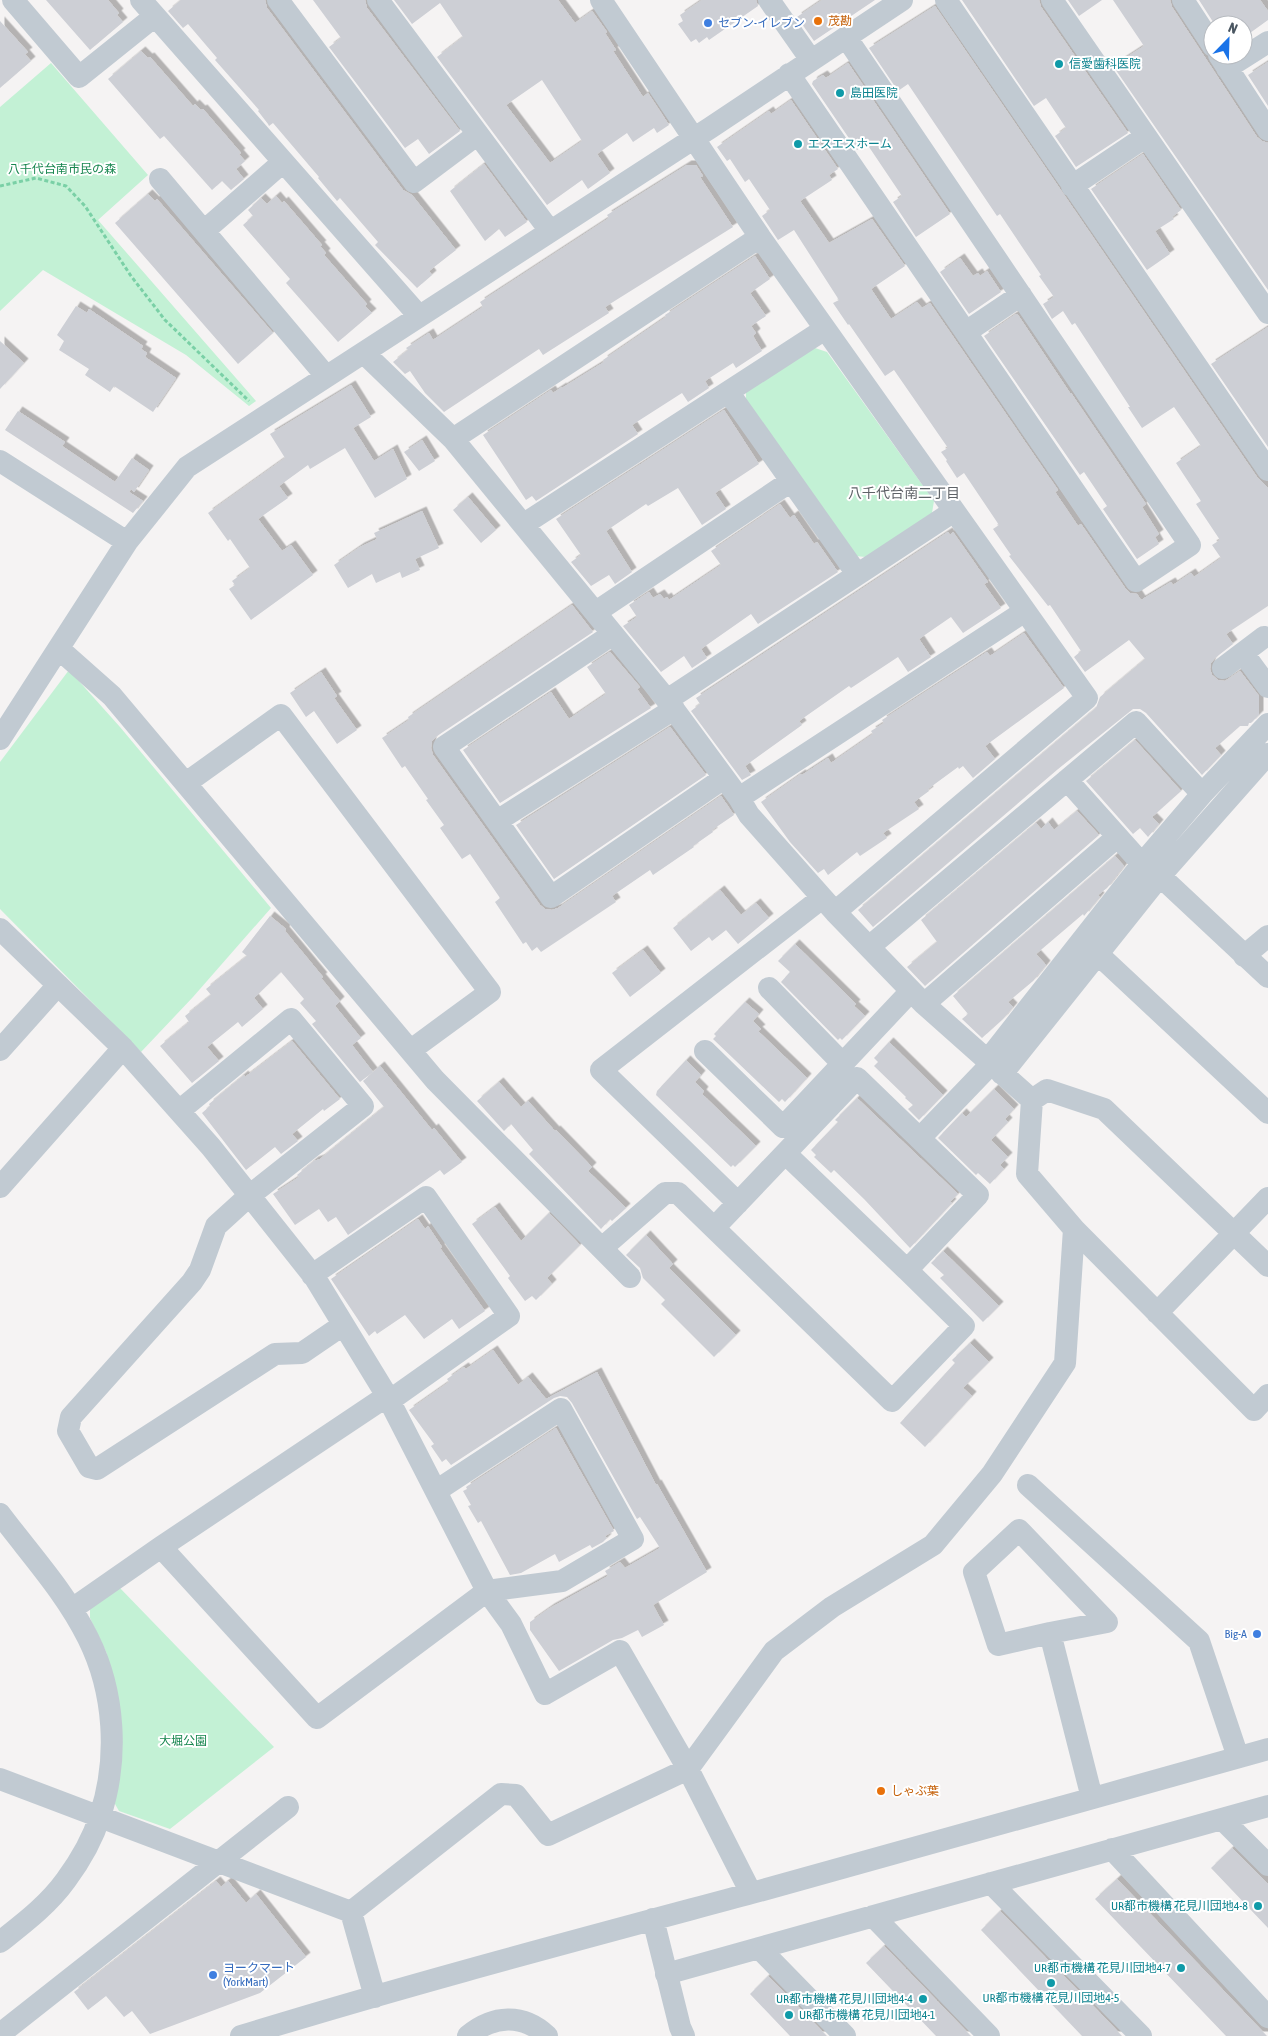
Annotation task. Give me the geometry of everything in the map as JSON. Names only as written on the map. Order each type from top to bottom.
[{"type":"street","points":[[13,0],[80,77],[148,8],[419,316]]},
{"type":"street","points":[[278,0],[414,182],[478,134]]},
{"type":"street","points":[[378,0],[550,231]]},
{"type":"street","points":[[601,0],[760,237],[1087,698],[828,905],[601,1070],[738,1203]]},
{"type":"street","points":[[769,0],[811,60]]},
{"type":"street","points":[[0,739],[128,542],[187,467],[695,138],[902,0]]},
{"type":"street","points":[[946,0],[1072,186],[1153,299],[1268,470]]},
{"type":"street","points":[[1052,0],[1259,306]]},
{"type":"street","points":[[1183,0],[1203,31]]},
{"type":"street","points":[[789,74],[1136,581],[1144,576],[1190,545],[846,37]]},
{"type":"street","points":[[1253,49],[1268,42]]},
{"type":"street","points":[[1225,65],[1268,130]]},
{"type":"street","points":[[1072,186],[1146,137]]},
{"type":"street","points":[[204,231],[283,162]]},
{"type":"street","points":[[160,179],[326,376]]},
{"type":"street","points":[[453,439],[760,237]]},
{"type":"street","points":[[966,332],[1021,295]]},
{"type":"street","points":[[524,524],[825,330]]},
{"type":"street","points":[[364,353],[453,439],[670,705],[739,798],[749,815],[828,905],[918,997],[1032,1100]]},
{"type":"street","points":[[729,393],[857,574]]},
{"type":"street","points":[[0,461],[128,542]]},
{"type":"street","points":[[596,612],[791,481]]},
{"type":"street","points":[[497,821],[670,705],[857,574],[954,511]]},
{"type":"street","points":[[739,798],[1025,611]]},
{"type":"street","points":[[613,634],[444,747],[551,896],[724,778]]},
{"type":"street","points":[[1223,668],[1264,637]]},
{"type":"street","points":[[59,649],[112,696],[435,1080],[630,1277]]},
{"type":"street","points":[[1243,653],[1268,687]]},
{"type":"street","points":[[186,783],[280,715],[490,992],[411,1050]]},
{"type":"street","points":[[869,947],[1136,722],[1202,794]]},
{"type":"street","points":[[920,1138],[993,1066],[1151,870],[1202,794],[1268,724]]},
{"type":"street","points":[[1151,870],[1268,754]]},
{"type":"street","points":[[1067,780],[1117,837],[1268,977]]},
{"type":"street","points":[[704,1051],[783,1127],[843,1064],[918,997],[1117,837]]},
{"type":"street","points":[[0,928],[123,1048],[211,1146],[312,1275],[388,1398],[486,1591],[511,1624],[545,1694],[620,1652],[688,1769],[751,1893]]},
{"type":"street","points":[[1244,956],[1268,936]]},
{"type":"street","points":[[1089,946],[1268,1113]]},
{"type":"street","points":[[0,1050],[58,985]]},
{"type":"street","points":[[768,988],[843,1064]]},
{"type":"street","points":[[179,1111],[291,1019],[363,1106],[250,1196],[216,1226],[200,1270],[192,1282],[71,1416],[68,1431],[90,1467],[97,1469],[274,1354],[302,1353],[343,1325]]},
{"type":"street","points":[[0,1187],[123,1048]]},
{"type":"street","points":[[714,1228],[857,1078],[978,1196],[907,1270]]},
{"type":"street","points":[[1032,1100],[1047,1090],[1104,1109],[1268,1266]]},
{"type":"street","points":[[1032,1100],[1027,1174],[1074,1229],[1254,1410],[1268,1395]]},
{"type":"street","points":[[602,1248],[665,1193],[678,1193],[892,1401],[964,1326],[786,1154]]},
{"type":"street","points":[[72,1609],[161,1547],[509,1316],[426,1198],[312,1275]]},
{"type":"street","points":[[1157,1313],[1268,1198]]},
{"type":"street","points":[[351,1912],[501,1794],[516,1795],[548,1835],[688,1769],[774,1651],[832,1607],[933,1544],[992,1474],[1065,1363],[1074,1229]]},
{"type":"street","points":[[161,1547],[317,1718],[486,1591],[562,1581],[633,1539],[561,1409],[436,1491]]},
{"type":"street","points":[[1028,1484],[1199,1641],[1238,1757]]},
{"type":"street","points":[[0,1514],[72,1609],[88,1638],[103,1673],[112,1731],[109,1777],[100,1816],[88,1844],[66,1880],[36,1914],[0,1942]]},
{"type":"street","points":[[1019,1530],[1107,1622],[1050,1634],[998,1646],[974,1572],[1019,1530]]},
{"type":"street","points":[[1050,1634],[1092,1798]]},
{"type":"street","points":[[241,2036],[375,1996],[653,1918],[751,1893],[1268,1749]]},
{"type":"street","points":[[0,1779],[351,1912]]},
{"type":"street","points":[[666,1974],[1268,1806]]},
{"type":"street","points":[[0,2034],[288,1807]]},
{"type":"street","points":[[1222,1819],[1268,1865]]},
{"type":"street","points":[[1112,1849],[1268,2017]]},
{"type":"street","points":[[991,1883],[1141,2036]]},
{"type":"street","points":[[351,1912],[375,1996]]},
{"type":"street","points":[[873,1916],[989,2036]]},
{"type":"street","points":[[653,1918],[666,1974],[684,2036]]},
{"type":"street","points":[[759,1948],[845,2036]]},
{"type":"street","points":[[468,2036],[486,2025],[501,2020],[516,2019],[538,2027],[547,2036]]},
{"type":"path","points":[[0,186],[36,178],[66,186],[85,206],[131,276],[165,320],[253,405]]},
{"type":"green space","name":"八千代台南市民の森","points":[[51,63],[148,175],[98,220],[256,401],[249,406],[186,355],[43,270],[0,311],[0,107]]},
{"type":"green space","points":[[812,347],[827,352],[934,501],[932,513],[866,557],[855,556],[746,401],[746,389]]},
{"type":"green space","points":[[69,670],[120,727],[271,908],[193,997],[141,1052],[0,909],[0,762]]},
{"type":"green space","name":"大堀公園","points":[[119,1587],[274,1747],[170,1829],[119,1811],[115,1804],[107,1654],[90,1618],[90,1608]]},
{"type":"building","points":[[46,0],[108,0],[119,13],[117,15],[123,22],[90,50]]},
{"type":"building","points":[[181,0],[265,0],[267,8],[403,190],[412,195],[456,250],[429,271],[432,275],[417,288],[375,245],[378,242],[340,198],[337,201],[273,123],[269,126],[259,110],[215,60],[217,58],[188,24],[183,28],[168,11]]},
{"type":"building","points":[[313,0],[365,0],[367,8],[460,131],[429,154],[418,139],[405,148],[329,47],[341,38]]},
{"type":"building","points":[[394,0],[558,0],[575,23],[592,11],[607,32],[605,33],[616,50],[613,51],[643,97],[648,93],[669,125],[657,133],[654,128],[633,142],[627,133],[597,154],[610,173],[588,189],[582,180],[547,205],[437,57],[463,37],[440,3],[412,24]],"holes":[[[542,80],[582,141],[550,163],[506,105]]]},
{"type":"building","name":"セブン-イレブン","points":[[702,0],[756,0],[758,6],[709,40],[707,37],[699,43],[696,39],[691,42],[678,24],[683,21],[680,15]]},
{"type":"building","points":[[822,0],[875,0],[814,41],[797,17]]},
{"type":"building","points":[[962,0],[1039,0],[1041,7],[1128,133],[1076,167],[1055,136],[1066,128],[1046,98],[1034,106]]},
{"type":"building","points":[[1068,0],[1102,0],[1079,16]]},
{"type":"building","points":[[1113,0],[1170,0],[1172,7],[1203,54],[1203,65],[1210,65],[1257,137],[1268,143],[1268,290],[1113,66],[1144,46]]},
{"type":"building","points":[[1199,0],[1260,0],[1268,11],[1268,20],[1253,31],[1253,15],[1209,15]]},
{"type":"building","points":[[935,6],[1257,477],[1268,488],[1268,606],[1226,634],[1233,644],[1211,663],[1212,675],[1218,680],[1225,681],[1240,671],[1259,696],[1259,715],[1248,726],[1240,726],[1215,748],[1221,755],[1202,775],[1146,713],[1140,709],[1133,709],[1058,769],[873,927],[858,910],[1096,708],[1100,697],[1145,659],[1129,640],[1085,672],[1074,657],[1081,651],[1050,605],[1048,606],[1009,556],[1011,555],[993,529],[999,525],[964,473],[957,478],[941,452],[948,448],[894,370],[885,376],[833,303],[839,300],[794,230],[778,240],[762,216],[770,210],[749,179],[745,182],[730,159],[727,161],[717,147],[769,111],[771,114],[791,100],[838,169],[829,175],[832,180],[800,201],[829,243],[872,219],[905,266],[871,289],[891,319],[917,302],[922,308],[930,303],[1058,490],[1055,492],[1078,526],[1081,524],[1130,593],[1137,594],[1141,600],[1171,582],[1173,585],[1191,573],[1194,577],[1221,558],[1212,545],[1220,540],[1196,504],[1201,501],[1176,463],[1201,446],[1174,407],[1142,428],[1075,323],[1072,325],[1063,311],[1052,319],[1043,304],[1054,297],[1039,276],[1041,275],[1000,214],[997,216],[908,84],[898,91],[869,48]]},
{"type":"building","points":[[0,21],[28,52],[25,54],[31,61],[0,88]]},
{"type":"building","points":[[141,51],[148,58],[150,57],[193,106],[195,104],[201,110],[203,109],[241,153],[239,154],[245,161],[236,169],[244,179],[231,190],[222,181],[212,190],[164,136],[160,139],[108,79]]},
{"type":"building","points":[[1268,62],[1268,106],[1248,75]]},
{"type":"building","points":[[848,63],[950,214],[916,237],[893,202],[902,196],[867,144],[857,150],[812,84],[813,81],[823,75],[826,78]]},
{"type":"building","points":[[1143,154],[1181,210],[1172,217],[1174,219],[1155,231],[1170,254],[1147,270],[1091,189]]},
{"type":"building","points":[[484,164],[527,222],[505,237],[499,229],[485,241],[450,191]]},
{"type":"building","points":[[687,165],[696,165],[703,176],[700,177],[733,227],[605,307],[609,313],[543,355],[539,349],[444,412],[425,393],[410,371],[405,374],[393,362],[408,350],[406,348],[429,333],[433,340],[483,307],[480,302],[609,218],[607,215]]},
{"type":"building","points":[[148,194],[155,201],[157,199],[273,333],[238,364],[115,223]]},
{"type":"building","points":[[276,196],[282,203],[284,201],[322,245],[320,246],[326,253],[324,255],[367,304],[365,306],[372,313],[338,342],[286,283],[290,279],[243,225],[253,216],[248,210],[261,198],[267,204]]},
{"type":"building","points":[[755,256],[770,279],[750,293],[766,316],[751,326],[756,333],[753,336],[762,351],[736,368],[733,363],[705,381],[709,388],[688,402],[682,393],[632,425],[638,434],[536,501],[532,496],[526,500],[483,435],[551,390],[553,393],[604,362],[603,360],[666,317],[665,315]]},
{"type":"building","points":[[960,258],[973,276],[978,273],[980,276],[987,271],[1001,292],[969,314],[940,272]]},
{"type":"building","points":[[76,306],[87,313],[89,309],[143,346],[141,349],[147,353],[145,357],[176,378],[153,412],[114,386],[110,392],[85,375],[89,369],[59,350],[64,341],[57,335]]},
{"type":"building","points":[[1016,314],[1146,504],[1142,507],[1159,534],[1155,537],[1159,544],[1137,559],[1103,509],[1107,506],[1084,472],[1080,475],[984,336]]},
{"type":"building","points":[[1268,327],[1268,447],[1211,364]]},
{"type":"building","points":[[0,341],[24,363],[0,389]]},
{"type":"building","points":[[351,385],[371,417],[353,428],[374,461],[393,449],[407,479],[375,498],[345,448],[310,469],[308,465],[279,486],[288,498],[258,519],[282,551],[291,545],[313,575],[251,620],[229,589],[235,585],[232,581],[250,568],[230,539],[228,541],[208,513],[285,458],[270,434]]},
{"type":"building","points":[[724,410],[759,464],[715,493],[726,509],[702,525],[678,488],[648,506],[646,504],[606,531],[632,572],[615,584],[609,575],[591,586],[571,562],[581,555],[556,519]]},
{"type":"building","points":[[18,411],[65,442],[62,446],[115,482],[132,458],[149,470],[134,492],[131,489],[129,492],[143,501],[133,513],[5,430]]},
{"type":"building","points":[[422,440],[435,461],[419,471],[404,452]]},
{"type":"building","points":[[468,497],[496,530],[481,543],[453,510]]},
{"type":"building","points":[[780,504],[790,518],[794,515],[814,544],[817,542],[838,572],[758,624],[751,614],[701,649],[707,658],[692,668],[684,656],[661,672],[623,626],[637,617],[629,605],[649,592],[653,598],[660,594],[664,599],[667,597],[669,600],[721,565],[711,551]]},
{"type":"building","points":[[422,511],[439,548],[415,559],[420,570],[402,578],[400,572],[376,583],[372,574],[348,588],[334,565],[360,547],[377,539],[374,533]]},
{"type":"building","points":[[948,532],[950,535],[953,532],[988,582],[984,584],[1001,608],[963,633],[951,617],[919,639],[931,657],[908,672],[898,657],[851,688],[849,686],[799,721],[802,725],[745,766],[751,775],[742,780],[691,711],[700,704],[696,698]]},
{"type":"building","points":[[572,605],[593,632],[437,736],[432,741],[431,748],[433,755],[540,905],[545,909],[552,910],[558,908],[721,796],[734,815],[712,830],[713,832],[694,847],[653,875],[650,870],[612,896],[616,902],[541,952],[537,947],[532,951],[526,942],[523,944],[495,902],[500,898],[470,854],[462,859],[440,828],[444,825],[426,800],[428,799],[405,766],[402,768],[382,738],[409,720],[408,717]]},
{"type":"building","points":[[1024,633],[1064,688],[985,746],[995,759],[973,778],[963,766],[959,769],[958,767],[914,802],[919,809],[883,833],[887,838],[860,856],[857,852],[828,875],[824,869],[818,873],[790,842],[761,802],[828,758],[831,763],[873,734],[871,731],[884,723],[882,720],[987,652],[990,656]]},
{"type":"building","points":[[610,652],[640,687],[637,689],[651,708],[500,803],[463,750],[551,692],[569,719],[606,694],[587,667]]},
{"type":"building","points":[[321,672],[337,696],[334,698],[357,730],[337,744],[314,711],[306,717],[290,693]]},
{"type":"building","points":[[670,727],[706,775],[554,879],[516,825]]},
{"type":"building","points":[[1135,740],[1181,791],[1152,817],[1159,824],[1148,837],[1140,828],[1133,834],[1086,781]]},
{"type":"building","points":[[1077,811],[1099,835],[925,986],[907,967],[937,942],[921,920],[1036,823],[1041,829],[1048,822],[1054,830]]},
{"type":"building","points":[[1115,856],[1124,866],[1107,888],[1098,895],[1100,897],[1084,916],[1083,914],[1036,954],[1046,965],[1033,981],[1008,1002],[1013,1007],[982,1038],[962,1019],[968,1014],[953,996]]},
{"type":"building","points":[[720,890],[741,915],[756,903],[769,918],[738,944],[726,930],[712,941],[709,937],[691,951],[673,928]]},
{"type":"building","points":[[270,916],[286,929],[285,931],[323,977],[321,978],[340,1001],[335,1006],[361,1038],[352,1045],[373,1072],[360,1082],[312,1024],[316,1021],[300,1003],[304,999],[281,972],[254,998],[263,1009],[242,1027],[238,1022],[207,1047],[219,1061],[192,1083],[160,1046],[189,1022],[185,1016],[211,995],[206,989],[247,956],[242,952]]},
{"type":"building","points":[[795,944],[856,1004],[854,1006],[865,1016],[842,1040],[840,1038],[838,1040],[781,982],[790,972],[778,961]]},
{"type":"building","points":[[643,950],[661,973],[630,997],[612,973]]},
{"type":"building","points":[[745,1002],[759,1014],[753,1021],[761,1029],[758,1031],[807,1078],[785,1102],[782,1099],[779,1102],[713,1039],[716,1036],[714,1034]]},
{"type":"building","points":[[292,1041],[340,1099],[324,1111],[323,1109],[292,1134],[298,1141],[281,1154],[275,1147],[246,1170],[202,1113],[210,1106],[209,1104],[244,1075],[245,1077]]},
{"type":"building","points":[[889,1042],[943,1095],[919,1120],[908,1109],[913,1105],[874,1066],[878,1062],[874,1058]]},
{"type":"building","points":[[686,1060],[701,1075],[695,1082],[704,1091],[702,1094],[756,1146],[735,1167],[733,1165],[731,1167],[656,1095],[657,1091]]},
{"type":"building","points":[[380,1066],[432,1130],[434,1128],[462,1162],[444,1175],[440,1170],[348,1235],[336,1217],[328,1222],[319,1209],[295,1225],[273,1194],[299,1177],[297,1175],[314,1161],[320,1159],[384,1107],[363,1081]]},
{"type":"building","points":[[499,1082],[521,1107],[528,1101],[555,1131],[592,1167],[588,1171],[626,1208],[612,1221],[610,1219],[601,1229],[529,1154],[533,1150],[511,1124],[504,1131],[477,1101]]},
{"type":"building","points":[[994,1089],[1014,1109],[1005,1119],[1008,1122],[991,1140],[1008,1157],[1000,1165],[1004,1169],[990,1184],[978,1173],[976,1175],[938,1138],[962,1113],[966,1117]]},
{"type":"building","points":[[857,1098],[958,1194],[910,1248],[834,1170],[831,1173],[814,1157],[816,1155],[811,1150],[838,1122],[835,1120]]},
{"type":"building","points":[[495,1207],[521,1241],[549,1213],[580,1245],[547,1278],[552,1284],[536,1300],[532,1296],[525,1301],[508,1278],[510,1276],[472,1224]]},
{"type":"building","points":[[418,1219],[425,1229],[428,1226],[442,1247],[440,1248],[485,1311],[459,1329],[452,1319],[424,1339],[405,1315],[377,1334],[375,1331],[369,1336],[331,1279]]},
{"type":"building","points":[[646,1235],[673,1264],[669,1268],[736,1335],[714,1357],[661,1304],[665,1300],[643,1278],[640,1268],[626,1255]]},
{"type":"building","points":[[943,1251],[999,1306],[983,1322],[940,1278],[944,1275],[931,1263]]},
{"type":"building","points":[[970,1343],[989,1362],[963,1388],[972,1396],[925,1447],[900,1423],[955,1363],[952,1360]]},
{"type":"building","points":[[493,1350],[518,1385],[528,1377],[546,1399],[597,1372],[656,1485],[707,1572],[653,1605],[664,1625],[642,1637],[638,1630],[613,1640],[559,1671],[530,1630],[530,1622],[550,1608],[608,1576],[605,1571],[620,1562],[625,1568],[660,1548],[640,1517],[637,1519],[567,1397],[560,1396],[554,1398],[451,1465],[446,1459],[442,1462],[431,1446],[434,1444],[409,1410],[449,1382],[447,1379],[464,1367],[466,1369]]},
{"type":"building","points":[[556,1428],[614,1531],[605,1536],[607,1538],[603,1542],[592,1548],[590,1545],[559,1562],[555,1554],[521,1573],[510,1575],[481,1521],[478,1523],[468,1506],[471,1505],[463,1491],[467,1489],[466,1487]]},
{"type":"building","name":"UR都市機構 花見川団地4-8","points":[[1232,1848],[1268,1884],[1268,1928],[1211,1868]]},
{"type":"building","name":"UR都市機構 花見川団地4-7","points":[[1117,1879],[1267,2036],[1226,2036],[1095,1899]]},
{"type":"building","points":[[216,1881],[221,1887],[228,1881],[246,1903],[256,1894],[306,1957],[260,1993],[150,2034],[132,2011],[124,2017],[106,1996],[88,2010],[74,1992]]},
{"type":"building","name":"UR都市機構 花見川団地4-5","points":[[1000,1911],[1122,2036],[1082,2036],[981,1930]]},
{"type":"building","name":"UR都市機構 花見川団地4-4","points":[[884,1946],[971,2036],[936,2036],[866,1963]]},
{"type":"building","name":"UR都市機構 花見川団地4-1","points":[[768,1976],[827,2036],[790,2036],[750,1994]]},
{"type":"place","name":"茂勘","points":[[818,21]]},
{"type":"place","name":"セブン-イレブン","points":[[708,23]]},
{"type":"place","name":"信愛歯科医院","points":[[1059,64]]},
{"type":"place","name":"島田医院","points":[[840,93]]},
{"type":"place","name":"エスエスホーム","points":[[798,144]]},
{"type":"place","name":"Big-A","points":[[1257,1634]]},
{"type":"place","name":"しゃぶ葉","points":[[881,1791]]},
{"type":"place","name":"UR都市機構 花見川団地4-8","points":[[1258,1906]]},
{"type":"place","name":"UR都市機構 花見川団地4-7","points":[[1181,1968]]},
{"type":"place","name":"ヨークマート (YorkMart)","points":[[213,1975]]},
{"type":"place","name":"UR都市機構 花見川団地4-5","points":[[1051,1983]]},
{"type":"place","name":"UR都市機構 花見川団地4-4","points":[[923,1999]]},
{"type":"place","name":"UR都市機構 花見川団地4-1","points":[[789,2015]]},
{"type":"district","name":"八千代台南二丁目","points":[[904,493]]}]
